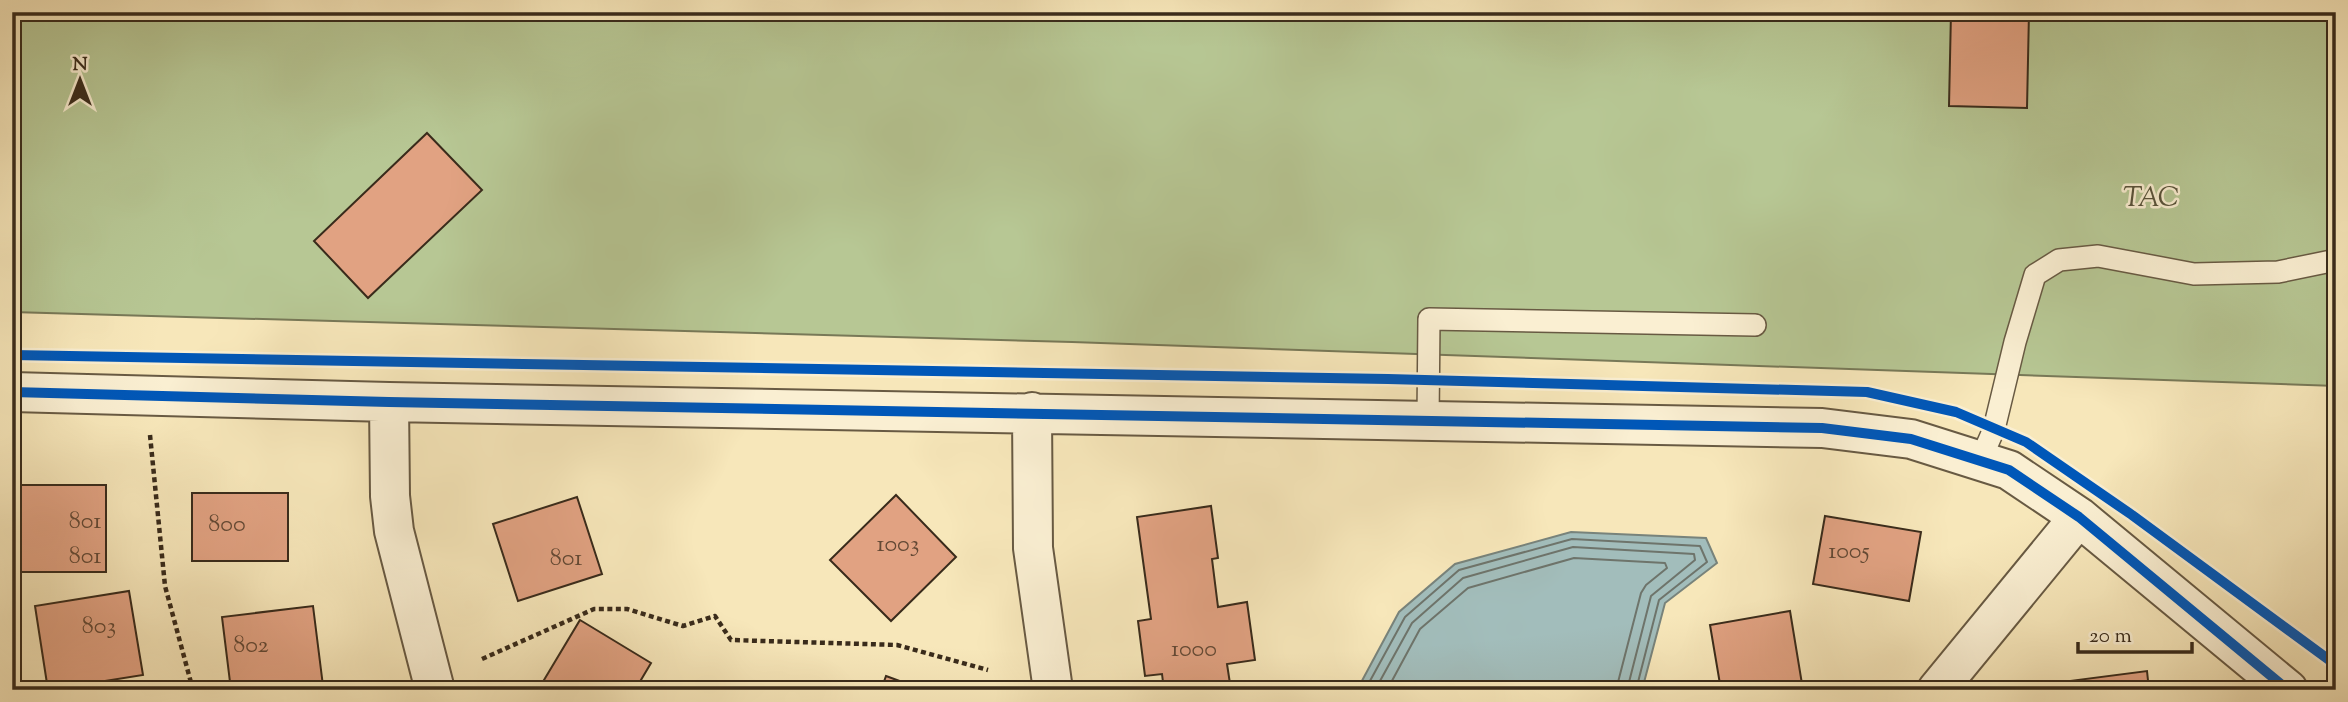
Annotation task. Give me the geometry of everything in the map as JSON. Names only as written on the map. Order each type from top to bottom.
[{"type":"street","points":[[12,392],[389,402],[1822,428],[1911,439],[2009,470],[2079,516],[2288,690]]},
{"type":"street","points":[[389,402],[390,496],[394,531],[435,690]]},
{"type":"street","points":[[1032,412],[1033,548],[1053,690]]},
{"type":"street","points":[[1937,690],[2079,516]]},
{"type":"lane","points":[[1980,461],[1994,429],[2035,275],[2059,260],[2098,256],[2193,274],[2278,272],[2336,260]]},
{"type":"lane","points":[[1428,420],[1429,319],[1755,325]]},
{"type":"path","points":[[150,434],[165,586],[193,690]]},
{"type":"path","points":[[482,659],[594,609],[627,609],[683,626],[715,616],[731,640],[897,645],[988,670]]},
{"type":"green space","name":"TAC","points":[[12,12],[2336,12],[2336,386],[1072,342],[12,312]]},
{"type":"water","points":[[1571,532],[1706,538],[1717,563],[1665,603],[1642,690],[1357,690],[1399,612],[1455,564]]},
{"type":"building","points":[[1951,12],[2029,12],[2027,108],[1949,106]]},
{"type":"building","points":[[427,133],[482,190],[368,298],[314,241]]},
{"type":"building","points":[[14,485],[106,485],[106,572],[14,572]]},
{"type":"building","points":[[192,493],[288,493],[288,561],[192,561]]},
{"type":"building","points":[[896,495],[956,557],[891,621],[830,560]]},
{"type":"building","points":[[577,497],[602,574],[518,601],[493,524]]},
{"type":"building","points":[[1211,506],[1218,558],[1212,559],[1218,607],[1247,602],[1255,660],[1227,664],[1231,690],[1164,690],[1162,674],[1145,676],[1138,621],[1151,619],[1137,517]]},
{"type":"building","points":[[1825,516],[1921,532],[1909,601],[1813,584]]},
{"type":"building","points":[[129,591],[143,675],[48,690],[35,606]]},
{"type":"building","points":[[313,606],[323,686],[291,690],[231,690],[222,617]]},
{"type":"building","points":[[1790,611],[1803,690],[1721,690],[1710,625]]},
{"type":"building","points":[[580,620],[651,663],[635,690],[538,690]]},
{"type":"building","points":[[2147,671],[2149,690],[2055,690],[2054,683]]},
{"type":"building","points":[[886,676],[924,690],[881,690]]},
{"type":"cycle path","points":[[12,355],[1388,379],[1867,392],[1956,412],[2026,442],[2132,515],[2336,665]]},
{"type":"cycle path","points":[[12,392],[389,402],[1822,428],[1911,439],[2009,470],[2079,517],[2288,690]]}]
